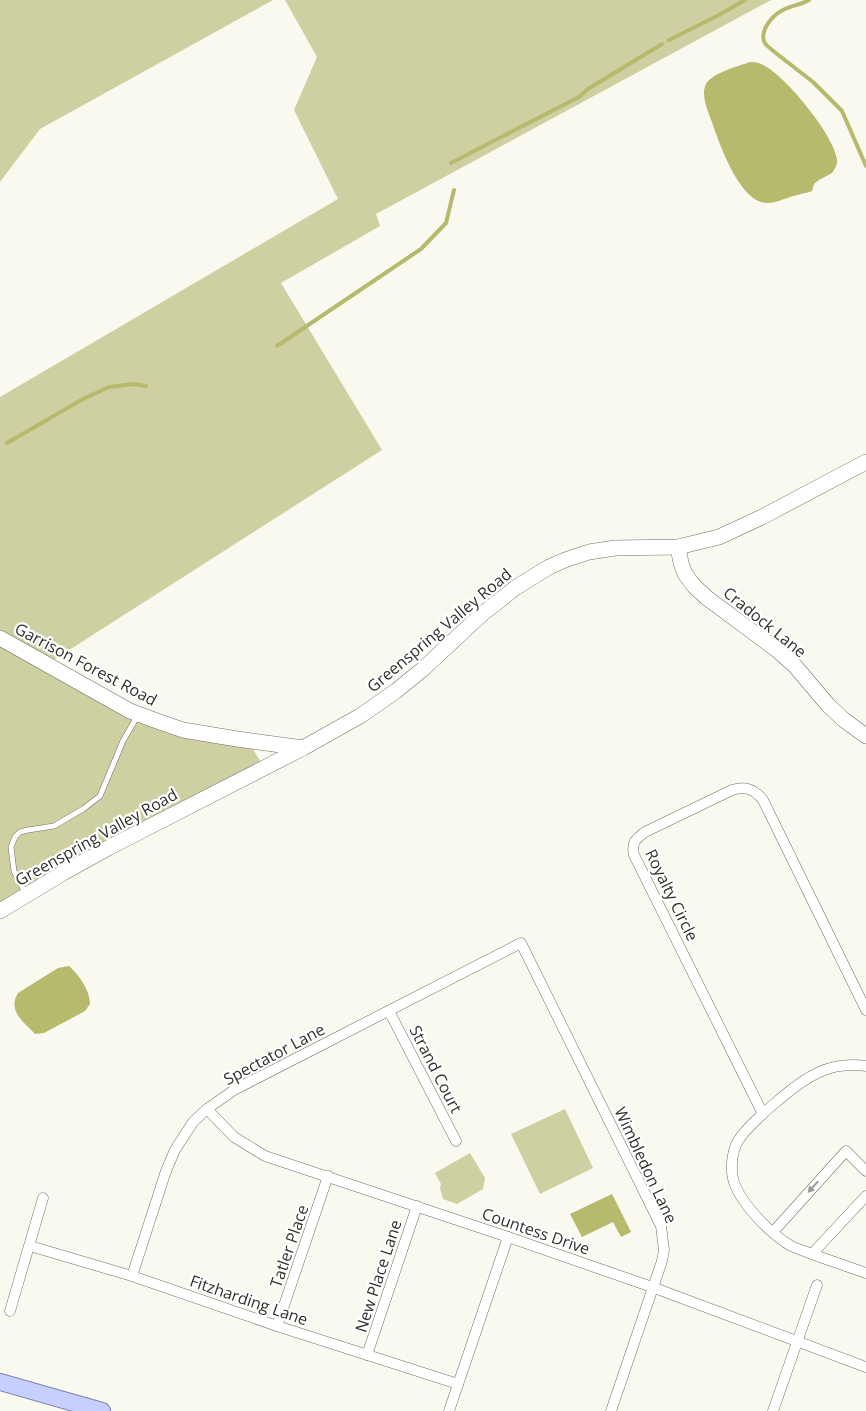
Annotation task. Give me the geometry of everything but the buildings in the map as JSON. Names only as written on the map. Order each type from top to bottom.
[{"type":"main road","name":"Greenspring Valley Road","points":[[0,911],[63,872],[148,826],[338,729],[381,702],[423,669],[494,604],[515,588],[549,567],[597,551],[615,548],[678,547],[698,543],[740,528],[805,496],[866,462]]},
{"type":"main road","name":"Cradock Lane","points":[[678,547],[685,574],[694,586],[707,598],[777,650],[795,666],[828,705],[866,736]]},
{"type":"main road","name":"Garrison Forest Road","points":[[0,638],[85,687],[138,714],[183,730],[303,748]]},
{"type":"main road","points":[[0,1382],[102,1411]]},
{"type":"street","name":"Royalty Circle","points":[[763,1114],[634,855],[633,848],[636,839],[645,832],[732,790],[747,788],[755,791],[762,800],[866,1010]]},
{"type":"street","name":"Spectator Lane","points":[[132,1276],[169,1164],[193,1122],[207,1110],[234,1090],[521,943]]},
{"type":"street","name":"Wimbledon Lane","points":[[521,943],[661,1226],[664,1250],[662,1261],[611,1411]]},
{"type":"street","name":"Strand Court","points":[[389,1011],[456,1142]]},
{"type":"street","points":[[866,1066],[847,1065],[820,1071],[793,1088],[763,1114],[738,1141],[734,1152],[733,1174],[734,1184],[750,1210],[773,1232],[792,1246],[866,1273]]},
{"type":"street","name":"Countess Drive","points":[[207,1110],[230,1133],[265,1156],[652,1287],[866,1367]]},
{"type":"street","points":[[773,1232],[846,1151],[866,1171]]},
{"type":"street","name":"Tatler Place","points":[[278,1326],[328,1176]]},
{"type":"street","points":[[812,1254],[866,1196]]},
{"type":"street","points":[[10,1311],[43,1198]]},
{"type":"street","name":"New Place Lane","points":[[367,1355],[417,1206]]},
{"type":"street","points":[[449,1411],[508,1237]]},
{"type":"street","name":"Fitzharding Lane","points":[[30,1246],[132,1276],[278,1326],[458,1384]]},
{"type":"street","points":[[773,1411],[817,1284]]},
{"type":"lane","points":[[26,894],[14,871],[11,847],[15,837],[20,832],[54,826],[83,809],[100,796],[123,741],[138,714]]},
{"type":"shaded area","points":[[0,0],[273,0],[40,129],[0,182]]},
{"type":"shaded area","points":[[285,0],[771,0],[376,214],[380,226],[281,283],[382,450],[41,668],[83,692],[253,749],[260,761],[59,866],[0,903],[0,397],[338,199],[294,110],[317,57]]},
{"type":"shaded area","points":[[750,62],[765,66],[785,82],[808,108],[834,148],[837,165],[832,173],[814,184],[812,191],[775,202],[761,202],[753,198],[745,190],[725,157],[706,105],[704,89],[709,80],[714,76]]},
{"type":"shaded area","points":[[69,966],[83,983],[90,999],[90,1004],[85,1011],[44,1033],[35,1034],[18,1016],[14,1005],[18,993],[58,968]]},
{"type":"shaded area","points":[[565,1109],[593,1168],[540,1194],[511,1134]]},
{"type":"shaded area","points":[[470,1153],[485,1178],[483,1189],[457,1204],[443,1199],[440,1188],[441,1184],[435,1173]]},
{"type":"shaded area","points":[[612,1194],[631,1232],[621,1237],[613,1222],[582,1237],[570,1214]]},
{"type":"waterway","points":[[669,40],[745,0]]},
{"type":"waterway","points":[[809,0],[779,12],[766,27],[763,36],[764,41],[766,45],[813,82],[842,111],[866,166]]},
{"type":"waterway","points":[[451,163],[579,97],[588,89],[662,44]]},
{"type":"waterway","points":[[277,346],[421,249],[446,223],[454,190]]},
{"type":"waterway","points":[[7,443],[83,399],[109,387],[133,384],[146,386]]}]
